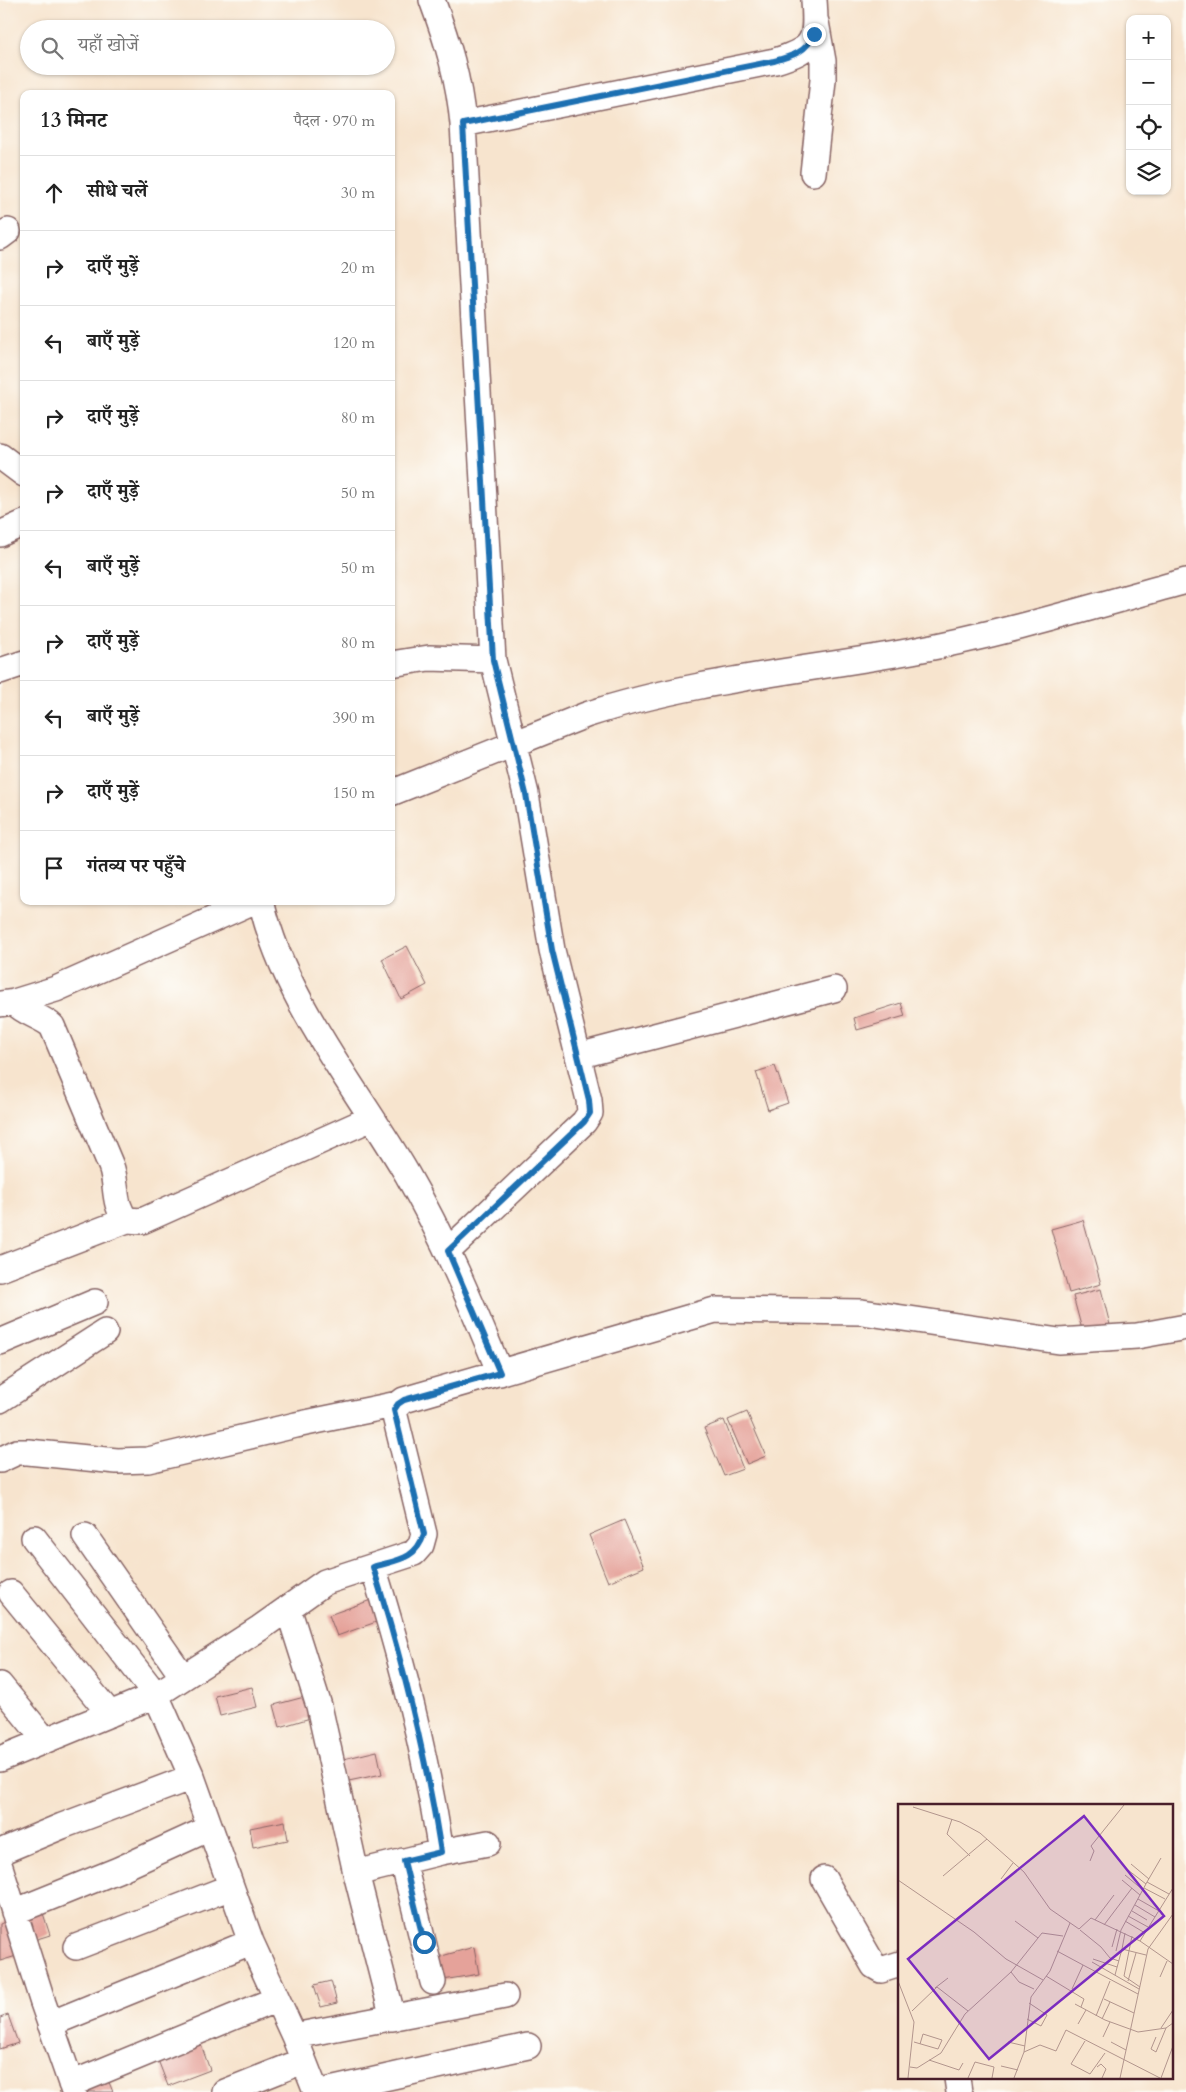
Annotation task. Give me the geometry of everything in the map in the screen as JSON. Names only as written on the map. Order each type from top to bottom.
[{"type":"street","points":[[432,0],[451,56],[460,90],[493,660],[512,745],[526,794],[552,950],[589,1100],[590,1113],[584,1122],[448,1251]]},
{"type":"street","points":[[463,124],[774,61],[795,55],[805,49],[811,42],[815,11]]},
{"type":"street","points":[[813,173],[823,80],[823,61],[815,11]]},
{"type":"street","points":[[0,456],[20,471]]},
{"type":"street","points":[[0,534],[20,525]]},
{"type":"street","points":[[395,791],[586,716],[648,697],[689,687],[955,642],[1186,581]]},
{"type":"street","points":[[395,663],[429,658],[493,660]]},
{"type":"street","points":[[0,671],[20,664]]},
{"type":"street","points":[[7,1003],[56,989],[245,905]]},
{"type":"street","points":[[262,905],[266,924],[301,1006],[407,1175],[448,1251],[500,1373]]},
{"type":"street","points":[[578,1056],[834,989]]},
{"type":"street","points":[[7,1003],[48,1022],[52,1026],[115,1176],[116,1205],[127,1220]]},
{"type":"street","points":[[0,1269],[127,1220],[142,1222],[372,1118]]},
{"type":"street","points":[[0,1342],[94,1302]]},
{"type":"street","points":[[0,1460],[7,1455],[28,1452],[117,1461],[148,1460],[296,1425],[398,1404],[404,1400],[715,1310],[862,1312],[1060,1341],[1137,1336],[1186,1327]]},
{"type":"street","points":[[0,1400],[106,1332]]},
{"type":"street","points":[[0,1758],[156,1696],[260,1628],[325,1582],[414,1553],[421,1545],[424,1534],[395,1416],[394,1410],[398,1404]]},
{"type":"street","points":[[85,1536],[183,1677]]},
{"type":"street","points":[[34,1538],[156,1696],[192,1777],[251,1942],[294,2036],[316,2092]]},
{"type":"street","points":[[373,1567],[395,1639],[432,1792],[441,1852]]},
{"type":"street","points":[[4,1591],[110,1714]]},
{"type":"street","points":[[288,1608],[319,1706],[356,1874],[393,2018]]},
{"type":"street","points":[[0,1685],[45,1740]]},
{"type":"street","points":[[0,1852],[62,1826],[192,1777]]},
{"type":"street","points":[[14,1912],[118,1870],[210,1828]]},
{"type":"street","points":[[356,1874],[441,1852],[488,1843]]},
{"type":"street","points":[[404,1861],[432,1982]]},
{"type":"street","points":[[0,1868],[50,2024],[73,2088],[277,1999]]},
{"type":"street","points":[[824,1878],[874,1966],[881,1970],[898,1965]]},
{"type":"street","points":[[76,1947],[231,1887]]},
{"type":"street","points":[[50,2024],[251,1942]]},
{"type":"street","points":[[294,2036],[505,1996]]},
{"type":"street","points":[[321,2092],[528,2046]]},
{"type":"street","points":[[225,2092],[303,2061]]},
{"type":"building","points":[[407,946],[427,985],[401,999],[382,959]]},
{"type":"building","points":[[901,1003],[905,1016],[857,1030],[854,1018]]},
{"type":"building","points":[[775,1066],[788,1103],[768,1110],[756,1072]]},
{"type":"building","points":[[1083,1220],[1101,1284],[1069,1293],[1051,1229]]},
{"type":"building","points":[[1101,1289],[1111,1329],[1084,1337],[1073,1296]]},
{"type":"building","points":[[747,1412],[766,1456],[747,1464],[728,1420]]},
{"type":"building","points":[[724,1420],[743,1469],[724,1476],[704,1428]]},
{"type":"building","points":[[624,1520],[644,1567],[608,1582],[589,1535]]},
{"type":"building","points":[[371,1600],[379,1621],[337,1636],[329,1615]]},
{"type":"building","points":[[252,1687],[257,1707],[220,1716],[215,1696]]},
{"type":"building","points":[[312,1695],[317,1716],[280,1727],[274,1705]]},
{"type":"building","points":[[377,1751],[382,1774],[344,1782],[339,1760]]},
{"type":"building","points":[[285,1821],[288,1840],[253,1847],[250,1828]]},
{"type":"building","points":[[41,1907],[50,1935],[31,1941],[22,1913]]},
{"type":"building","points":[[11,1919],[23,1954],[0,1961],[0,1924]]},
{"type":"building","points":[[474,1947],[479,1974],[437,1981],[431,1959]]},
{"type":"building","points":[[331,1981],[337,2003],[321,2007],[314,1985]]},
{"type":"building","points":[[8,2015],[18,2043],[0,2049],[0,2018]]},
{"type":"building","points":[[199,2039],[210,2070],[168,2086],[156,2055]]},
{"type":"building","points":[[106,2075],[113,2092],[82,2092]]},
{"type":"route","points":[[424,1942],[404,1861],[441,1852],[432,1792],[395,1639],[373,1567],[414,1553],[421,1545],[424,1534],[394,1410],[404,1400],[500,1373],[448,1251],[584,1122],[590,1113],[589,1100],[552,950],[526,794],[512,745],[493,660],[463,124],[774,61],[795,55],[805,49],[811,42],[814,34]]}]
